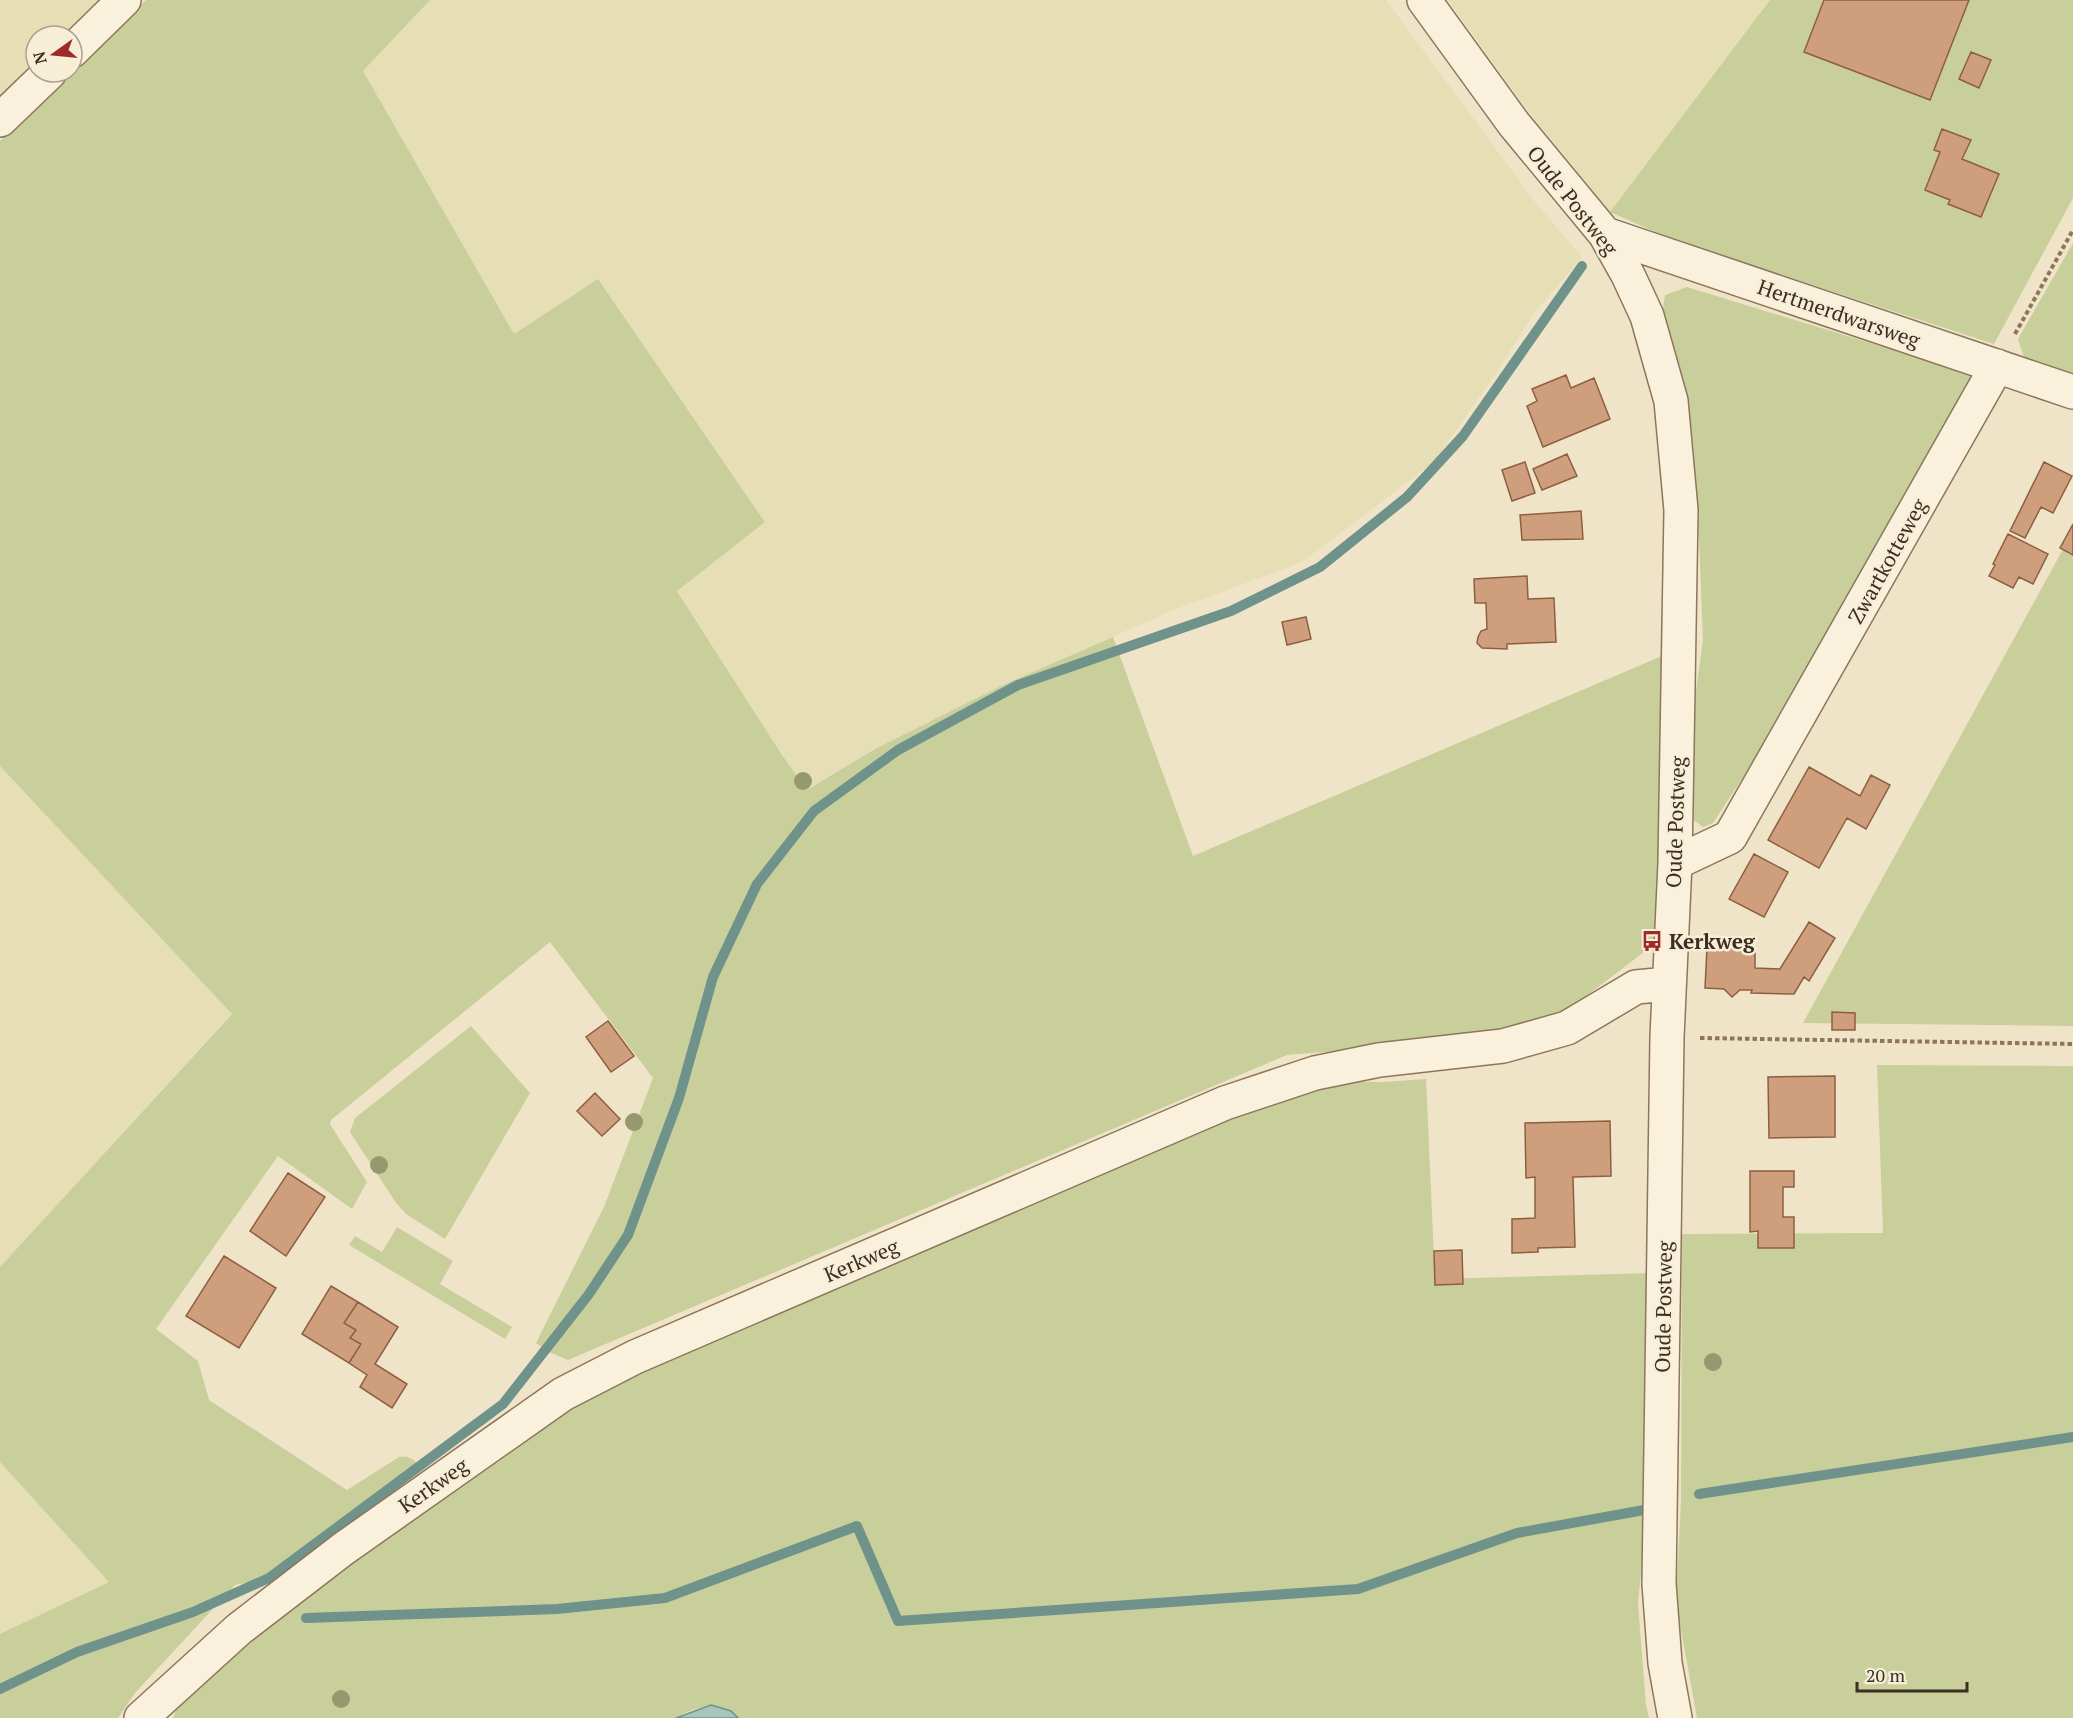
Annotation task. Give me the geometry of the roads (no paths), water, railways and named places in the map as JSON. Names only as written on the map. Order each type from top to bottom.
[{"type":"street","points":[[84,39],[124,0]]},
{"type":"street","name":"Oude Postweg","points":[[1424,0],[1514,124],[1605,234],[1647,316],[1671,401],[1681,510],[1675,863],[1668,984],[1659,1584],[1665,1663],[1675,1718]]},
{"type":"street","points":[[0,120],[38,84]]},
{"type":"street","name":"Hertmerdwarsweg","points":[[1605,234],[2073,392]]},
{"type":"street","name":"Zwartkotteweg","points":[[1675,863],[1730,837],[1996,366]]},
{"type":"street","name":"Kerkweg","points":[[141,1718],[238,1629],[343,1549],[563,1394],[635,1357],[1225,1103],[1315,1072],[1379,1060],[1503,1046],[1567,1028],[1636,987],[1668,984]]},
{"type":"water","points":[[711,1705],[731,1711],[738,1718],[676,1718]]},
{"type":"waterway","points":[[0,1689],[77,1652],[193,1612],[269,1578],[503,1404],[589,1294],[628,1235],[679,1098],[713,977],[757,884],[814,811],[898,750],[1018,685],[1231,611],[1320,567],[1407,497],[1463,436],[1582,266]]},
{"type":"waterway","points":[[1699,1494],[2073,1437]]},
{"type":"waterway","points":[[306,1618],[557,1609],[665,1598],[857,1526],[898,1621],[1358,1589],[1517,1533],[1644,1510]]},
{"type":"place","name":"Kerkweg","points":[[1652,941]]}]
